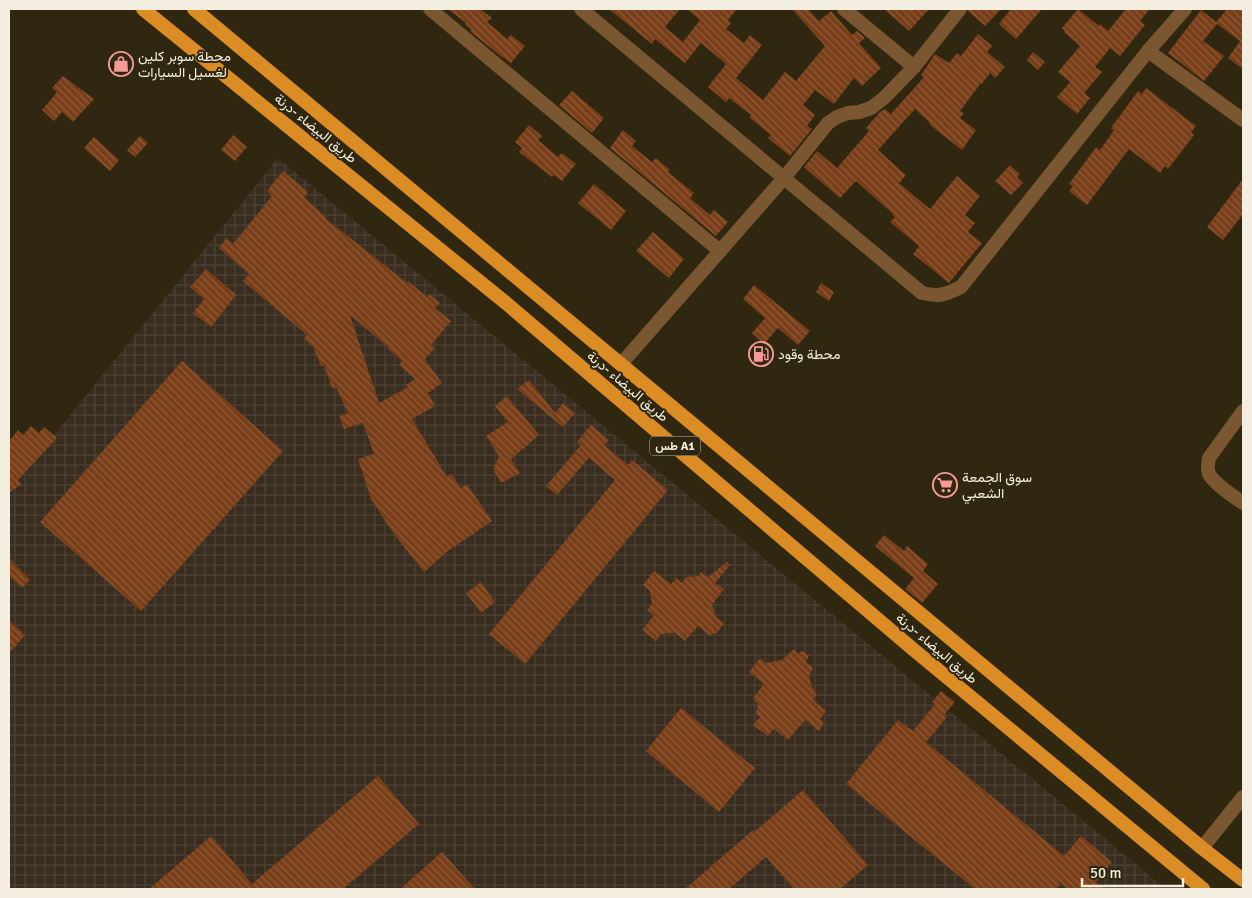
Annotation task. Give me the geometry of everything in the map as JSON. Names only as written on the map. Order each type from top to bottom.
[{"type":"highway","name":"طريق البيضاء -درنة","points":[[143,9],[506,303],[914,650],[1203,889]]},
{"type":"highway","name":"طريق البيضاء -درنة","points":[[194,9],[1202,848],[1243,880]]},
{"type":"street","points":[[430,9],[720,251]]},
{"type":"street","points":[[581,9],[922,293],[936,296],[949,293],[961,287],[1148,52],[1185,9]]},
{"type":"street","points":[[844,9],[914,67]]},
{"type":"street","points":[[621,364],[784,178],[828,123],[848,112],[859,112],[871,108],[884,98],[914,67],[960,9]]},
{"type":"street","points":[[1148,52],[1243,120]]},
{"type":"street","points":[[1243,411],[1209,458],[1208,464],[1208,472],[1214,480],[1243,503]]},
{"type":"street","points":[[1202,848],[1243,797]]},
{"type":"shaded area","points":[[278,158],[1166,889],[9,889],[9,491]]},
{"type":"building","points":[[448,9],[480,9],[492,18],[487,22],[507,39],[511,35],[525,46],[511,63],[470,31],[472,30],[466,23]]},
{"type":"building","points":[[609,9],[680,9],[665,27],[683,42],[700,20],[687,9],[737,9],[728,20],[731,23],[726,29],[744,43],[750,35],[762,45],[736,78],[763,100],[785,72],[796,81],[825,46],[792,9],[808,9],[819,21],[831,11],[852,35],[857,31],[865,38],[859,43],[881,68],[862,86],[854,78],[834,104],[815,90],[803,105],[815,115],[807,126],[812,129],[790,156],[768,138],[771,135],[749,117],[751,115],[729,98],[726,102],[708,87],[726,64],[701,43],[685,63],[655,39],[652,44]]},
{"type":"building","points":[[884,9],[929,9],[909,31]]},
{"type":"building","points":[[969,9],[1001,9],[985,26],[968,11]]},
{"type":"building","points":[[1011,9],[1042,9],[1016,39],[999,24]]},
{"type":"building","points":[[1078,9],[1108,31],[1126,9],[1150,9],[1140,21],[1145,25],[1120,56],[1110,48],[1095,67],[1102,72],[1084,93],[1090,98],[1077,114],[1057,97],[1070,82],[1058,72],[1080,46],[1062,28]]},
{"type":"building","points":[[1227,9],[1243,9],[1243,69],[1228,58],[1240,41],[1217,24],[1203,41],[1224,56],[1204,81],[1168,53],[1201,10],[1216,22]]},
{"type":"building","points":[[978,34],[992,46],[987,52],[1005,67],[995,78],[990,73],[960,111],[964,113],[960,118],[976,130],[962,150],[929,124],[915,109],[878,150],[906,175],[899,183],[930,209],[957,176],[980,196],[965,215],[975,223],[968,232],[982,243],[949,283],[913,254],[919,246],[890,222],[895,217],[892,213],[856,181],[840,198],[804,167],[817,151],[837,168],[869,131],[866,128],[880,112],[885,109],[891,114],[924,77],[921,75],[935,54],[949,63],[957,53],[961,56]]},
{"type":"building","points":[[1033,52],[1045,62],[1038,70],[1027,60]]},
{"type":"building","points":[[63,76],[94,99],[73,122],[62,112],[54,121],[42,110],[57,92],[52,88]]},
{"type":"building","points":[[1146,88],[1196,126],[1191,132],[1194,135],[1168,169],[1165,166],[1160,173],[1129,149],[1087,205],[1069,191],[1073,186],[1069,184],[1096,147],[1100,150],[1114,130],[1111,128],[1138,91],[1142,94]]},
{"type":"building","points":[[572,91],[604,118],[592,133],[559,105]]},
{"type":"building","points":[[529,125],[542,136],[538,140],[558,157],[562,153],[576,164],[562,181],[554,175],[552,177],[519,152],[522,148],[515,142]]},
{"type":"building","points":[[623,130],[636,141],[632,146],[652,162],[656,158],[670,170],[668,172],[694,193],[690,198],[710,215],[714,210],[728,222],[716,236],[610,148]]},
{"type":"building","points":[[233,135],[247,147],[235,161],[221,150]]},
{"type":"building","points":[[140,136],[148,143],[135,157],[127,150]]},
{"type":"building","points":[[94,137],[119,160],[110,171],[84,148]]},
{"type":"building","points":[[1010,165],[1020,174],[1017,177],[1023,183],[1011,195],[995,181]]},
{"type":"building","points":[[283,171],[308,192],[304,197],[325,218],[407,283],[408,281],[427,297],[429,294],[440,303],[435,308],[451,321],[431,345],[435,348],[425,359],[442,383],[428,393],[435,406],[412,419],[447,477],[451,474],[461,488],[467,484],[492,521],[448,551],[424,572],[394,534],[371,499],[358,459],[374,454],[363,423],[344,429],[339,416],[348,413],[336,387],[332,388],[324,365],[321,366],[313,347],[304,339],[307,335],[243,281],[249,274],[219,248],[227,238],[233,244],[272,196],[267,191]],"holes":[[[350,315],[402,361],[399,365],[415,379],[406,385],[408,387],[379,403]]]},
{"type":"building","points":[[1243,179],[1243,214],[1223,240],[1207,227]]},
{"type":"building","points":[[594,184],[626,211],[611,230],[578,203]]},
{"type":"building","points":[[653,232],[684,259],[669,278],[636,251]]},
{"type":"building","points":[[206,269],[236,295],[211,327],[193,313],[204,299],[190,287]]},
{"type":"building","points":[[821,283],[834,292],[829,301],[816,292]]},
{"type":"building","points":[[754,285],[810,331],[798,345],[778,328],[764,344],[752,333],[765,318],[743,299]]},
{"type":"building","points":[[182,361],[283,451],[141,611],[40,522]]},
{"type":"building","points":[[529,380],[555,413],[563,403],[575,413],[563,427],[517,389]]},
{"type":"building","points":[[507,396],[539,435],[511,459],[520,473],[501,483],[493,469],[499,456],[486,436],[508,422],[495,406]]},
{"type":"building","points":[[591,425],[609,440],[604,445],[628,465],[632,460],[668,490],[525,664],[489,634],[615,480],[589,458],[557,495],[546,486],[581,445],[577,442]]},
{"type":"building","points":[[31,426],[39,433],[44,427],[57,438],[18,480],[21,484],[9,493],[9,441],[18,430],[23,435]]},
{"type":"building","points":[[884,535],[904,551],[907,546],[928,564],[923,571],[938,584],[922,603],[905,589],[914,578],[875,546]]},
{"type":"building","points":[[9,558],[30,580],[22,588],[9,576]]},
{"type":"building","points":[[727,562],[730,565],[715,583],[724,589],[712,605],[717,618],[724,623],[717,633],[709,635],[698,626],[685,641],[675,633],[661,634],[656,641],[642,630],[654,615],[647,610],[652,604],[650,591],[643,585],[654,571],[671,584],[676,578],[682,583],[686,577],[698,576],[701,572],[708,577]]},
{"type":"building","points":[[481,582],[495,602],[481,613],[466,593]]},
{"type":"building","points":[[9,620],[25,635],[9,653]]},
{"type":"building","points":[[794,649],[798,654],[802,651],[809,655],[806,662],[813,668],[809,676],[812,687],[817,694],[813,700],[826,711],[820,719],[824,722],[819,731],[805,720],[788,740],[774,729],[768,736],[753,725],[760,717],[756,713],[758,704],[753,698],[764,684],[749,672],[760,658],[765,663],[782,660]]},
{"type":"building","points":[[941,691],[955,702],[944,715],[947,717],[926,742],[1064,856],[1081,836],[1112,862],[1096,882],[1105,889],[1068,889],[1061,883],[1057,889],[975,889],[846,784],[898,720],[913,731],[935,704],[932,702]]},
{"type":"building","points":[[681,708],[755,768],[719,812],[646,751]]},
{"type":"building","points":[[378,776],[419,824],[343,889],[149,889],[211,836],[252,884]]},
{"type":"building","points":[[803,790],[868,865],[840,889],[794,889],[766,857],[729,889],[685,889],[753,830],[754,832]]},
{"type":"building","points":[[442,852],[475,889],[400,889]]},
{"type":"place","name":"محطة سوبر كلين لغسيل السيارات","points":[[121,64]]},
{"type":"place","name":"محطة وقود","points":[[761,354]]},
{"type":"place","name":"سوق الجمعة الشعبي","points":[[945,485]]}]
